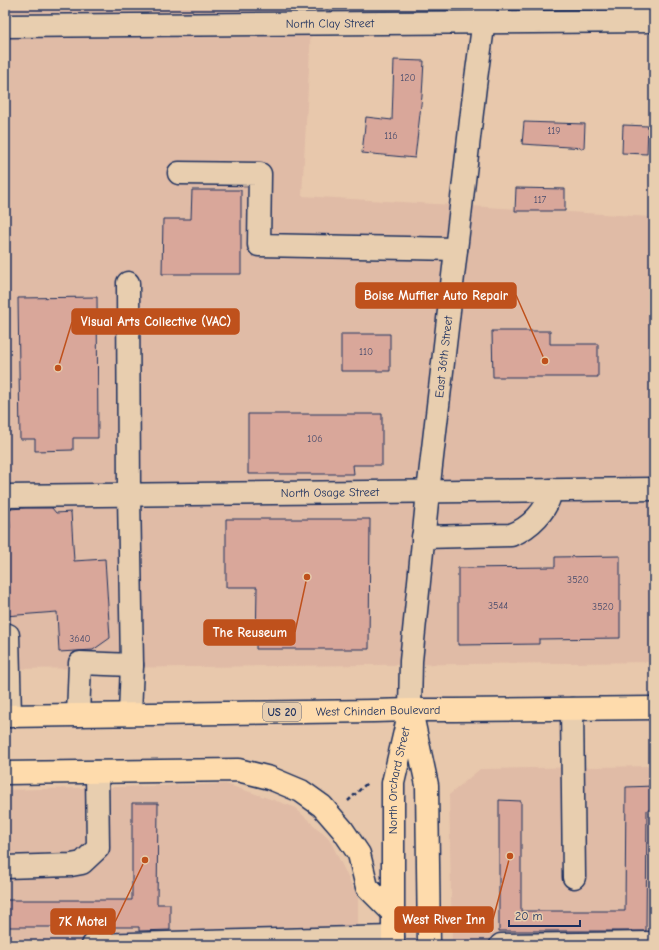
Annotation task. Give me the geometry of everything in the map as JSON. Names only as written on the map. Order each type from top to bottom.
[{"type":"main road","name":"West Chinden Boulevard","points":[[7,716],[654,708]]},
{"type":"main road","name":"North Orchard Street","points":[[393,941],[393,783],[410,710]]},
{"type":"main road","name":"North Orchard Street","points":[[410,710],[427,785],[429,945]]},
{"type":"main road","points":[[5,773],[238,770],[270,778],[301,791],[322,806],[359,854],[367,887],[392,912]]},
{"type":"street","name":"North Clay Street","points":[[5,26],[485,14],[650,16]]},
{"type":"street","name":"East 36th Street","points":[[410,710],[411,661],[423,537],[474,86],[485,14]]},
{"type":"street","points":[[179,173],[260,174],[259,245],[456,249]]},
{"type":"street","points":[[128,283],[129,494],[132,665],[130,714]]},
{"type":"street","name":"North Osage Street","points":[[5,496],[654,489]]},
{"type":"street","points":[[423,537],[511,535],[519,532],[537,517],[550,498],[552,490]]},
{"type":"street","points":[[5,634],[8,634],[7,716]]},
{"type":"street","points":[[78,715],[80,663],[132,665]]},
{"type":"street","points":[[572,709],[574,877]]},
{"type":"street","points":[[5,867],[71,865],[82,862],[98,848],[97,772]]},
{"type":"street","points":[[93,945],[393,941]]},
{"type":"street","points":[[501,945],[654,943]]},
{"type":"path","points":[[347,802],[368,782]]},
{"type":"shaded area","points":[[5,5],[311,5],[302,196],[651,217],[649,261],[654,262],[654,662],[5,669]]},
{"type":"shaded area","points":[[654,766],[654,945],[452,945],[449,795],[480,769]]},
{"type":"shaded area","points":[[226,784],[294,807],[330,840],[358,898],[358,945],[5,945],[5,790]]},
{"type":"building","points":[[394,60],[424,61],[422,96],[415,158],[362,153],[366,117],[392,120]]},
{"type":"building","points":[[524,122],[585,124],[584,148],[522,144]]},
{"type":"building","points":[[623,125],[648,126],[647,154],[622,153]]},
{"type":"building","points":[[516,188],[565,189],[565,211],[515,211]]},
{"type":"building","points":[[192,190],[241,190],[241,274],[162,274],[163,219],[191,219]]},
{"type":"building","points":[[97,297],[98,438],[73,438],[73,450],[35,451],[35,439],[20,439],[18,298]]},
{"type":"building","points":[[492,331],[550,331],[550,344],[598,344],[598,377],[493,377]]},
{"type":"building","points":[[341,334],[390,334],[390,371],[341,371]]},
{"type":"building","points":[[248,414],[382,414],[382,465],[353,465],[354,474],[248,474]]},
{"type":"building","points":[[52,508],[56,513],[71,512],[74,561],[105,559],[110,638],[93,650],[59,652],[57,612],[5,616],[5,528],[10,528],[9,509]]},
{"type":"building","points":[[226,519],[370,519],[369,649],[256,649],[257,587],[226,587]]},
{"type":"building","points":[[620,556],[620,638],[539,639],[539,644],[458,645],[458,568],[555,567],[555,557]]},
{"type":"building","points":[[654,786],[654,810],[647,810],[646,931],[499,931],[499,800],[521,801],[521,911],[625,911],[626,787]]},
{"type":"building","points":[[132,803],[158,803],[157,904],[170,904],[170,930],[139,931],[139,927],[5,927],[5,900],[132,900]]},
{"type":"place","name":"Boise Muffler Auto Repair","points":[[545,361]]},
{"type":"place","name":"Visual Arts Collective (VAC)","points":[[58,368]]},
{"type":"place","name":"The Reuseum","points":[[307,577]]},
{"type":"place","name":"West River Inn","points":[[510,856]]},
{"type":"place","name":"7K Motel","points":[[145,860]]}]
